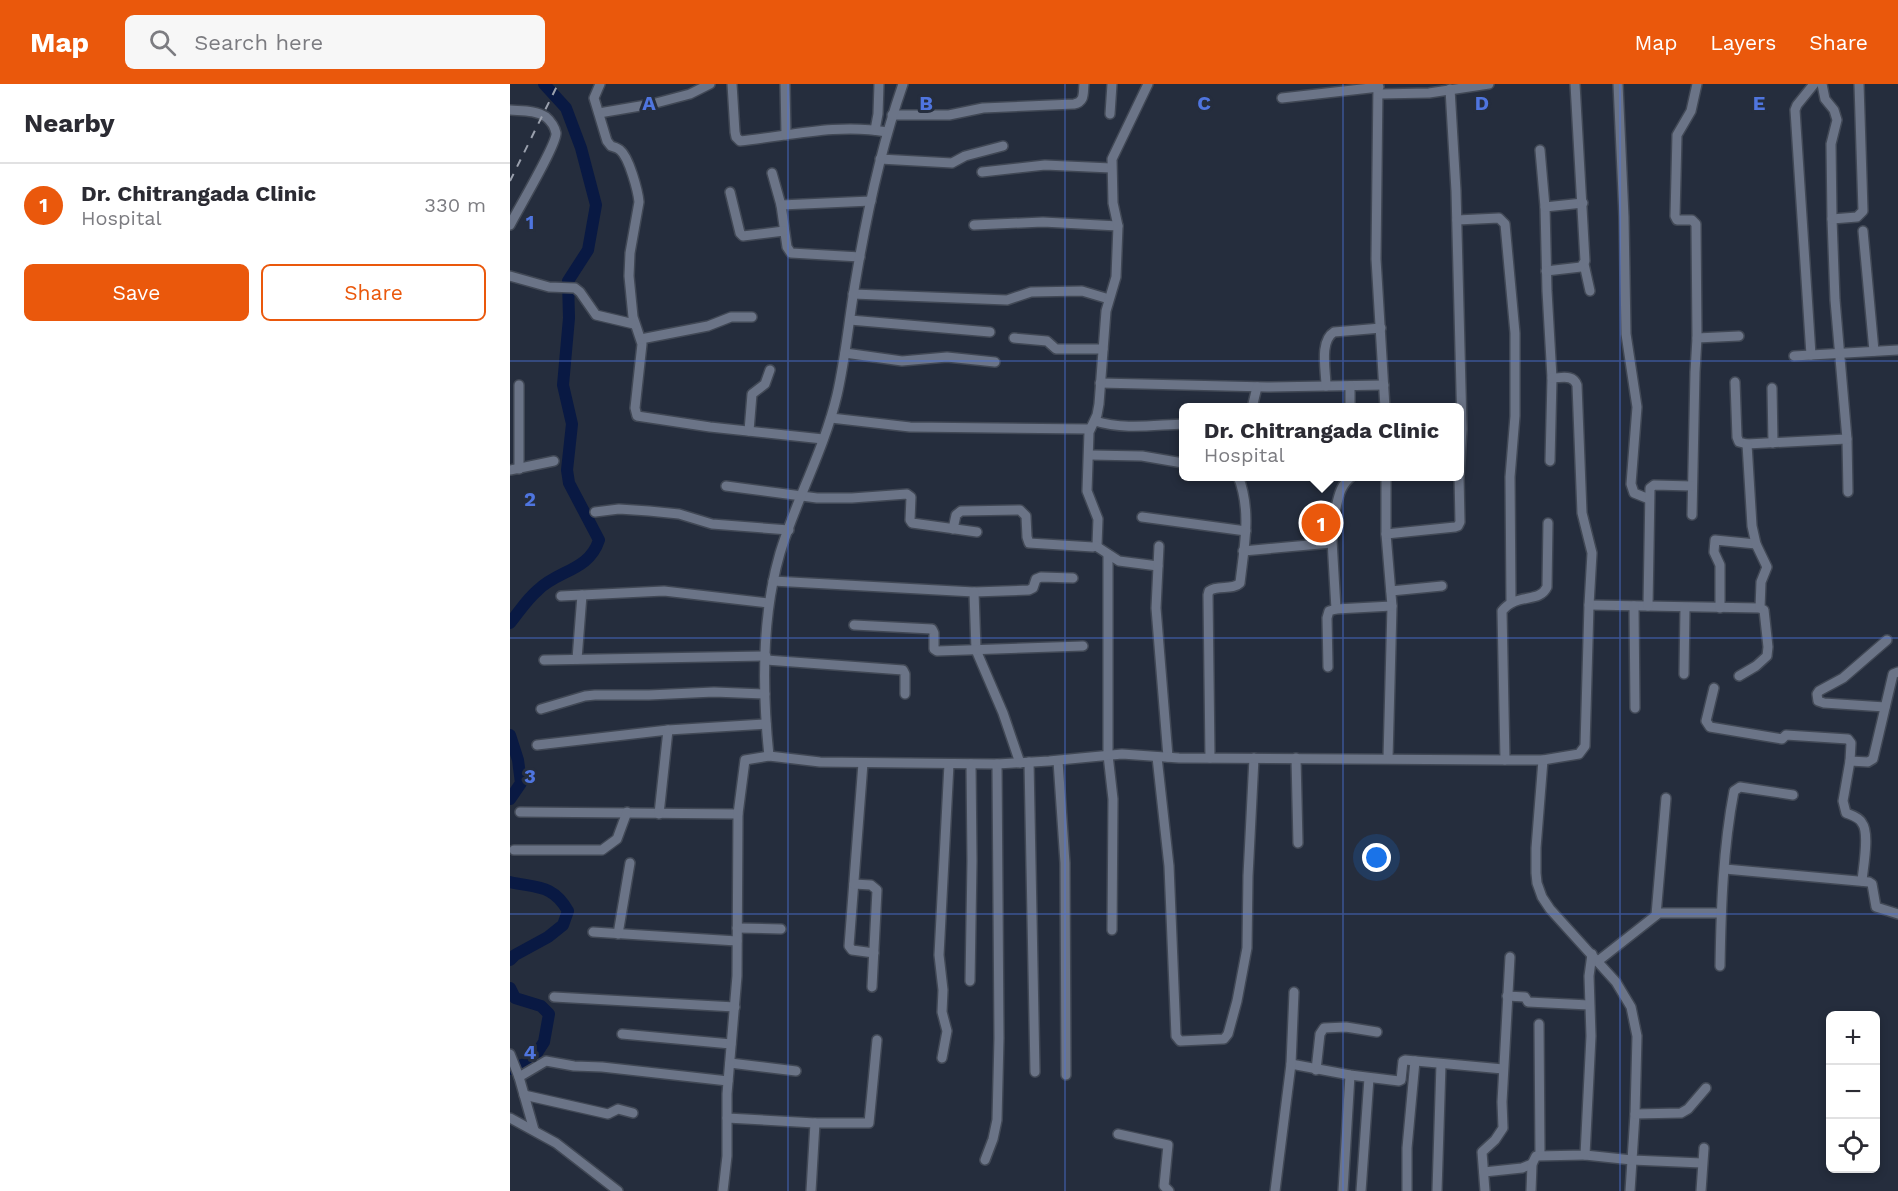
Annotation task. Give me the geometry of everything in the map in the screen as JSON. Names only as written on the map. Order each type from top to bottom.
[{"type":"street","points":[[600,84],[594,98],[607,141],[609,145],[622,152],[636,183],[639,202],[630,253],[629,276],[634,324],[641,339],[642,352],[635,408],[637,416],[823,440]]},
{"type":"street","points":[[599,113],[652,104],[690,93],[710,84]]},
{"type":"street","points":[[732,84],[737,140],[844,128],[887,132]]},
{"type":"street","points":[[786,84],[786,135]]},
{"type":"street","points":[[875,130],[879,84]]},
{"type":"street","points":[[769,756],[765,694],[768,603],[772,581],[831,418],[880,159],[903,84]]},
{"type":"street","points":[[892,115],[949,115],[983,108],[1078,103],[1083,99],[1084,84]]},
{"type":"street","points":[[1110,114],[1112,84]]},
{"type":"street","points":[[1096,546],[1098,519],[1088,491],[1092,425],[1100,383],[1109,298],[1116,277],[1118,226],[1113,203],[1111,168],[1114,153],[1148,84]]},
{"type":"street","points":[[1282,98],[1379,88],[1429,93],[1489,84]]},
{"type":"street","points":[[1575,84],[1583,203],[1584,264],[1590,291]]},
{"type":"street","points":[[1618,84],[1626,334],[1637,407],[1631,484],[1634,493],[1649,499]]},
{"type":"street","points":[[1692,515],[1697,338],[1696,224],[1692,220],[1677,220],[1675,216],[1677,135],[1691,111],[1697,84]]},
{"type":"street","points":[[1811,355],[1795,110],[1814,84]]},
{"type":"street","points":[[1822,84],[1825,99],[1834,110],[1837,120],[1831,144],[1832,219],[1839,353],[1847,439],[1848,492]]},
{"type":"street","points":[[1832,219],[1857,217],[1863,211],[1858,84]]},
{"type":"street","points":[[1379,88],[1376,259],[1384,403]]},
{"type":"street","points":[[1450,89],[1457,220],[1461,403]]},
{"type":"street","points":[[510,110],[535,112],[545,116],[556,133],[550,150],[510,225]]},
{"type":"street","points":[[880,159],[952,163],[965,156],[1003,146]]},
{"type":"street","points":[[1540,150],[1545,207],[1552,378],[1550,461]]},
{"type":"street","points":[[982,172],[1045,165],[1111,168]]},
{"type":"street","points":[[772,173],[781,205],[787,247],[791,253],[860,257]]},
{"type":"street","points":[[730,192],[740,233],[743,236],[784,231]]},
{"type":"street","points":[[781,205],[871,201]]},
{"type":"street","points":[[1545,207],[1583,203]]},
{"type":"street","points":[[1457,220],[1499,218],[1504,224],[1515,333],[1515,416],[1510,477],[1511,601]]},
{"type":"street","points":[[974,225],[1043,222],[1118,226]]},
{"type":"street","points":[[1863,231],[1874,351]]},
{"type":"street","points":[[1546,270],[1581,267],[1584,264]]},
{"type":"street","points":[[510,276],[549,287],[566,287],[580,292],[596,315],[634,324]]},
{"type":"street","points":[[853,294],[1007,300],[1031,292],[1082,291],[1109,298]]},
{"type":"street","points":[[641,339],[708,326],[731,317],[752,317]]},
{"type":"street","points":[[850,320],[990,332]]},
{"type":"street","points":[[1326,386],[1326,345],[1330,334],[1381,328]]},
{"type":"street","points":[[1697,338],[1739,336]]},
{"type":"street","points":[[1014,338],[1047,341],[1056,349],[1103,349]]},
{"type":"street","points":[[1794,356],[1898,350]]},
{"type":"street","points":[[845,353],[902,361],[947,357],[995,362]]},
{"type":"street","points":[[749,431],[750,399],[755,390],[765,384],[770,370]]},
{"type":"street","points":[[723,1191],[727,1156],[728,1081],[735,1007],[738,814],[744,760],[769,756],[820,762],[997,764],[1122,754],[1168,758],[1543,760],[1579,754],[1585,746],[1588,605],[1592,553],[1582,513],[1577,385],[1570,377],[1552,378]]},
{"type":"street","points":[[1736,381],[1739,442],[1747,444],[1847,439]]},
{"type":"street","points":[[1100,383],[1257,387],[1384,385]]},
{"type":"street","points":[[519,385],[514,438],[515,470],[554,461]]},
{"type":"street","points":[[1350,386],[1350,403]]},
{"type":"street","points":[[1253,403],[1257,387]]},
{"type":"street","points":[[1773,388],[1773,443]]},
{"type":"street","points":[[831,418],[910,426],[1109,425],[1126,427],[1179,424]]},
{"type":"street","points":[[1747,444],[1750,515],[1756,544],[1767,567],[1761,582],[1760,608]]},
{"type":"street","points":[[1090,455],[1142,456],[1179,463]]},
{"type":"street","points":[[1210,758],[1208,595],[1213,587],[1239,585],[1246,531],[1245,503],[1239,481]]},
{"type":"street","points":[[1336,609],[1331,523],[1337,511],[1338,494],[1349,481]]},
{"type":"street","points":[[1386,481],[1386,534],[1392,606],[1388,758]]},
{"type":"street","points":[[1386,534],[1458,526],[1460,522],[1459,481]]},
{"type":"street","points":[[726,486],[801,497],[852,498],[908,494],[911,497],[910,522],[977,532]]},
{"type":"street","points":[[1648,606],[1649,491],[1652,486],[1692,486]]},
{"type":"street","points":[[595,512],[620,509],[649,511],[679,514],[712,524],[789,530]]},
{"type":"street","points":[[953,529],[956,515],[961,511],[1020,510],[1026,516],[1029,543],[1096,546],[1119,561],[1158,566]]},
{"type":"street","points":[[1142,517],[1246,531]]},
{"type":"street","points":[[1505,760],[1501,616],[1502,611],[1511,601],[1539,596],[1545,591],[1547,587],[1548,523]]},
{"type":"street","points":[[1720,608],[1720,565],[1714,552],[1715,540],[1756,544]]},
{"type":"street","points":[[1243,551],[1331,543]]},
{"type":"street","points":[[1159,546],[1156,608],[1168,758]]},
{"type":"street","points":[[1108,555],[1108,755],[1113,799],[1112,930]]},
{"type":"street","points":[[772,581],[974,592],[1029,590],[1033,588],[1036,579],[1041,577],[1073,579]]},
{"type":"street","points":[[1391,591],[1442,586]]},
{"type":"street","points":[[561,596],[664,591],[768,603]]},
{"type":"street","points":[[974,592],[976,650],[1025,762],[1035,1072]]},
{"type":"street","points":[[577,659],[582,595]]},
{"type":"street","points":[[1588,605],[1760,608],[1764,610],[1768,653],[1756,666],[1739,676]]},
{"type":"street","points":[[1328,667],[1327,618],[1329,611],[1392,606]]},
{"type":"street","points":[[1634,606],[1635,708]]},
{"type":"street","points":[[1684,674],[1685,608]]},
{"type":"street","points":[[854,625],[932,629],[935,651],[1083,646]]},
{"type":"street","points":[[1885,707],[1824,704],[1818,701],[1817,696],[1819,691],[1843,678],[1887,640]]},
{"type":"street","points":[[544,660],[766,658],[903,670],[906,694]]},
{"type":"street","points":[[1850,761],[1868,762],[1873,759],[1893,674],[1898,672]]},
{"type":"street","points":[[1714,688],[1706,721],[1710,727],[1782,739],[1786,735],[1848,739],[1851,743],[1850,761],[1843,801],[1846,813],[1856,817],[1863,824],[1866,836],[1862,881]]},
{"type":"street","points":[[540,709],[595,695],[714,692],[765,694]]},
{"type":"street","points":[[537,745],[668,730],[766,724]]},
{"type":"street","points":[[659,814],[668,730]]},
{"type":"street","points":[[1157,757],[1169,866],[1176,1036],[1180,1041],[1224,1039],[1228,1034],[1237,1001],[1247,948],[1254,758]]},
{"type":"street","points":[[1296,758],[1298,843]]},
{"type":"street","points":[[1058,760],[1065,863],[1066,1075]]},
{"type":"street","points":[[1543,760],[1536,848],[1537,883],[1550,909],[1617,982],[1631,1007],[1637,1036],[1630,1191]]},
{"type":"street","points":[[863,763],[849,946],[852,950],[874,953]]},
{"type":"street","points":[[942,1059],[947,1031],[942,1012],[943,990],[939,955],[949,764]]},
{"type":"street","points":[[970,981],[971,764]]},
{"type":"street","points":[[985,1160],[997,1120],[999,1038],[997,764]]},
{"type":"street","points":[[1720,966],[1721,913],[1730,810],[1736,788],[1793,795]]},
{"type":"street","points":[[1656,915],[1666,798]]},
{"type":"street","points":[[520,812],[738,814]]},
{"type":"street","points":[[514,850],[602,850],[620,835],[627,812]]},
{"type":"street","points":[[618,934],[630,863]]},
{"type":"street","points":[[1725,869],[1869,882],[1872,884],[1876,908],[1898,914]]},
{"type":"street","points":[[854,884],[871,885],[877,890],[872,987]]},
{"type":"street","points":[[1585,1155],[1591,1036],[1589,976],[1595,957],[1656,915],[1662,913],[1721,913]]},
{"type":"street","points":[[737,928],[781,929]]},
{"type":"street","points":[[593,932],[737,941]]},
{"type":"street","points":[[1485,1191],[1482,1152],[1496,1140],[1503,1128],[1503,1069],[1509,957]]},
{"type":"street","points":[[1275,1191],[1291,1064],[1294,992]]},
{"type":"street","points":[[554,996],[735,1007]]},
{"type":"street","points":[[1508,996],[1525,997],[1528,1002],[1589,1005]]},
{"type":"street","points":[[1539,1024],[1540,1155]]},
{"type":"street","points":[[1316,1070],[1320,1034],[1324,1028],[1346,1027],[1377,1032]]},
{"type":"street","points":[[622,1034],[731,1044]]},
{"type":"street","points":[[727,1118],[815,1123],[871,1122],[876,1040]]},
{"type":"street","points":[[510,1054],[534,1130]]},
{"type":"street","points":[[517,1073],[549,1060],[574,1066],[728,1081]]},
{"type":"street","points":[[1291,1064],[1316,1070],[1400,1081],[1403,1061],[1503,1069]]},
{"type":"street","points":[[1407,1191],[1407,1148],[1415,1061]]},
{"type":"street","points":[[730,1063],[796,1071]]},
{"type":"street","points":[[1437,1191],[1441,1064]]},
{"type":"street","points":[[1343,1191],[1350,1075]]},
{"type":"street","points":[[1360,1191],[1369,1078]]},
{"type":"street","points":[[1635,1114],[1681,1113],[1688,1109],[1706,1088]]},
{"type":"street","points":[[524,1095],[608,1114],[618,1109],[633,1113]]},
{"type":"street","points":[[510,1118],[556,1143],[618,1191]]},
{"type":"street","points":[[811,1191],[815,1123]]},
{"type":"street","points":[[1118,1134],[1168,1145],[1164,1186],[1169,1191]]},
{"type":"street","points":[[1701,1191],[1704,1148]]},
{"type":"street","points":[[1531,1191],[1532,1164],[1536,1156],[1540,1155],[1585,1155],[1702,1163]]},
{"type":"street","points":[[1484,1172],[1522,1168],[1532,1164]]},
{"type":"waterway","points":[[510,623],[530,597],[546,583],[588,558],[599,540],[569,483],[567,470],[572,424],[563,385],[569,318],[568,281],[588,250],[596,205],[581,148],[566,108],[544,84]]},
{"type":"waterway","points":[[510,735],[518,760],[521,783],[510,799]]},
{"type":"waterway","points":[[510,882],[550,892],[562,902],[568,911],[563,925],[510,960]]},
{"type":"waterway","points":[[510,988],[515,998],[541,1006],[549,1014],[544,1042],[531,1062],[510,1069]]},
{"type":"railway","points":[[510,181],[558,84]]},
{"type":"place","name":"Dr. Chitrangada Clinic","points":[[1321,523]]}]
